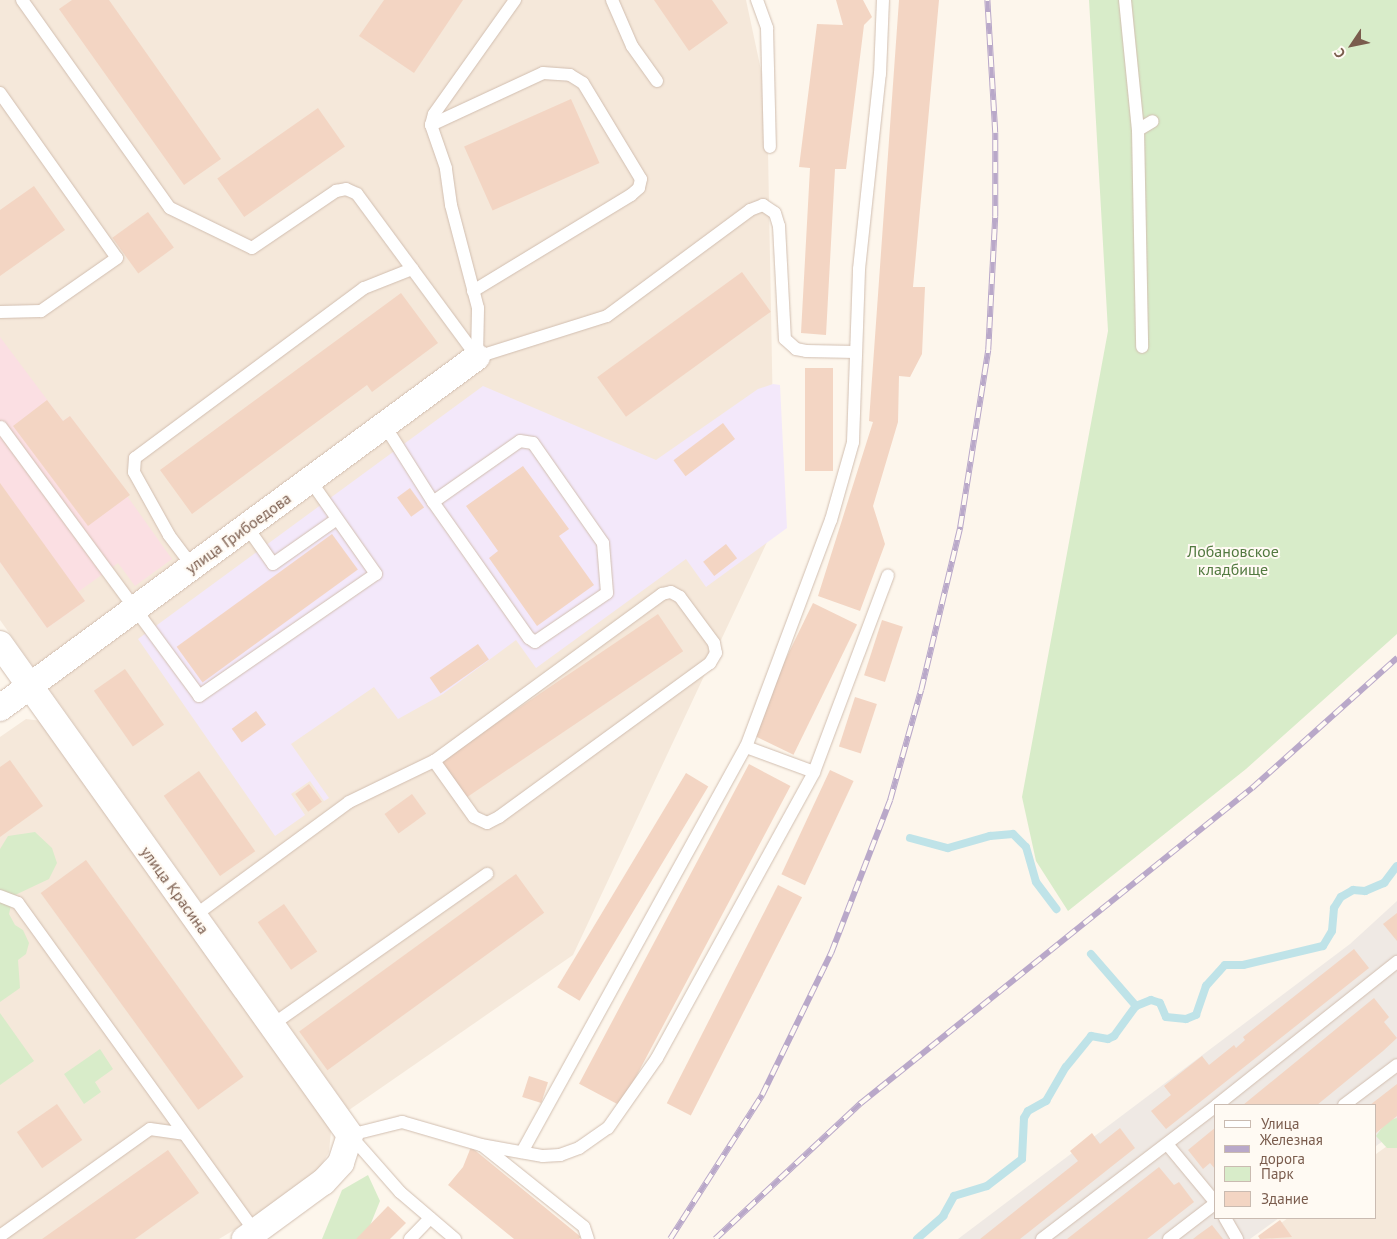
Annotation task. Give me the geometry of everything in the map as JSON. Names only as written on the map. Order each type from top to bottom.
[{"type":"street","name":"улица Грибоедова","points":[[0,708],[477,358]]},
{"type":"street","name":"улица Красина","points":[[0,644],[350,1135]]},
{"type":"street","points":[[250,1236],[323,1182],[341,1163],[350,1135]]},
{"type":"lane","points":[[22,0],[170,208],[252,248],[336,191],[346,189],[357,194],[477,358]]},
{"type":"lane","points":[[477,358],[478,308],[451,205],[446,168],[431,125],[434,114],[515,0]]},
{"type":"lane","points":[[612,0],[632,46],[657,82]]},
{"type":"lane","points":[[757,0],[767,28],[770,146]]},
{"type":"lane","points":[[522,1152],[746,747],[834,512],[853,442],[859,268],[880,74],[882,0]]},
{"type":"lane","points":[[1124,0],[1138,130],[1142,347]]},
{"type":"lane","points":[[431,125],[543,73],[570,74],[583,83],[641,179],[639,188],[631,195],[473,291]]},
{"type":"lane","points":[[0,93],[117,258],[41,311],[0,312]]},
{"type":"lane","points":[[1138,130],[1153,121]]},
{"type":"lane","points":[[477,358],[607,316],[750,210],[763,205],[775,213],[779,226],[785,339],[796,349],[806,351],[856,352]]},
{"type":"lane","points":[[193,567],[170,535],[134,472],[135,458],[364,288],[412,269]]},
{"type":"lane","points":[[385,426],[433,502],[529,638],[535,642],[607,593],[603,543],[533,443],[520,441],[433,502]]},
{"type":"lane","points":[[1,427],[135,609],[194,693],[204,694],[376,574],[310,480]]},
{"type":"lane","points":[[247,527],[273,564],[337,519]]},
{"type":"lane","points":[[455,1239],[400,1192],[350,1135],[402,1122],[481,1145],[542,1156],[560,1155],[580,1148],[608,1128],[658,1058],[814,772],[888,575]]},
{"type":"lane","points":[[194,916],[349,802],[434,761],[662,594],[671,592],[680,597],[714,644],[716,653],[710,663],[500,817],[487,822],[474,816],[434,761]]},
{"type":"lane","points":[[746,747],[814,772]]},
{"type":"lane","points":[[272,1025],[487,874]]},
{"type":"lane","points":[[0,896],[18,903],[184,1134],[250,1236]]},
{"type":"lane","points":[[1219,1104],[1397,962]]},
{"type":"lane","points":[[1345,1104],[1397,1065]]},
{"type":"lane","points":[[1042,1239],[1214,1108]]},
{"type":"lane","points":[[0,1236],[150,1129],[184,1134]]},
{"type":"lane","points":[[1167,1144],[1214,1201]]},
{"type":"lane","points":[[481,1145],[584,1227],[588,1239]]},
{"type":"lane","points":[[1168,1239],[1214,1204]]},
{"type":"lane","points":[[410,1239],[430,1218]]},
{"type":"lane","points":[[1226,1219],[1238,1239]]},
{"type":"shaded area","points":[[0,0],[746,0],[767,98],[775,525],[573,955],[349,1110],[0,620]]},
{"type":"shaded area","points":[[0,337],[63,421],[70,416],[172,559],[135,586],[118,563],[78,592],[85,601],[47,628],[0,562]]},
{"type":"shaded area","points":[[773,384],[780,385],[787,528],[706,587],[686,559],[536,668],[516,640],[443,694],[398,719],[374,687],[291,744],[329,798],[324,801],[310,781],[291,794],[305,815],[275,836],[138,639],[483,386],[656,460],[758,389]]},
{"type":"shaded area","points":[[26,719],[42,721],[53,729],[331,1131],[329,1152],[317,1173],[274,1206],[219,1239],[0,1239],[0,737]]},
{"type":"shaded area","points":[[1397,901],[1397,1131],[1377,1145],[1377,1104],[1214,1104],[1214,1219],[1278,1219],[1250,1239],[958,1239],[1350,944]]},
{"type":"shaded area","points":[[1397,1139],[1397,1239],[1259,1239],[1287,1219],[1377,1219],[1377,1153]]},
{"type":"green space","name":"Лобановское кладбище","points":[[1089,0],[1397,0],[1397,634],[1246,769],[1068,911],[1036,861],[1022,797],[1108,331]]},
{"type":"green space","points":[[35,832],[52,848],[57,863],[49,879],[13,896],[9,914],[15,925],[23,930],[29,943],[26,954],[18,960],[20,988],[0,1002],[0,849],[8,836]]},
{"type":"green space","points":[[0,1013],[34,1061],[0,1085]]},
{"type":"green space","points":[[100,1049],[113,1069],[95,1082],[101,1092],[84,1104],[64,1074]]},
{"type":"green space","points":[[1397,1118],[1397,1148],[1387,1148],[1377,1137],[1387,1121]]},
{"type":"green space","points":[[368,1175],[380,1201],[369,1228],[357,1239],[322,1239],[342,1190]]},
{"type":"building","points":[[72,0],[109,0],[221,159],[184,185],[59,9]]},
{"type":"building","points":[[384,0],[463,0],[414,73],[359,36]]},
{"type":"building","points":[[654,0],[712,0],[728,23],[689,51]]},
{"type":"building","points":[[836,0],[863,0],[872,17],[864,25],[846,169],[835,169],[826,335],[801,333],[810,168],[799,167],[817,24],[843,25]]},
{"type":"building","points":[[899,0],[939,0],[913,287],[925,287],[922,354],[910,377],[899,376],[898,422],[873,506],[885,544],[860,611],[818,596],[873,422],[869,421]]},
{"type":"building","points":[[571,99],[599,163],[493,211],[464,147]]},
{"type":"building","points":[[318,108],[345,147],[244,217],[217,179]]},
{"type":"building","points":[[34,186],[65,230],[0,276],[0,210]]},
{"type":"building","points":[[148,212],[174,248],[138,273],[112,238]]},
{"type":"building","points":[[742,272],[771,312],[626,417],[597,377]]},
{"type":"building","points":[[401,293],[438,343],[372,392],[367,385],[192,514],[160,470]]},
{"type":"building","points":[[805,368],[833,368],[833,471],[805,471]]},
{"type":"building","points":[[47,400],[63,421],[70,416],[130,495],[88,526],[13,426]]},
{"type":"building","points":[[723,423],[735,439],[686,476],[673,460]]},
{"type":"building","points":[[523,466],[569,529],[559,536],[594,585],[537,626],[489,558],[498,551],[466,506]]},
{"type":"building","points":[[0,483],[85,601],[47,628],[0,562]]},
{"type":"building","points":[[410,488],[424,507],[411,517],[397,497]]},
{"type":"building","points":[[332,534],[358,570],[203,682],[177,647]]},
{"type":"building","points":[[726,544],[737,558],[714,576],[703,562]]},
{"type":"building","points":[[813,603],[857,624],[793,755],[749,733]]},
{"type":"building","points":[[658,614],[683,651],[464,799],[439,762]]},
{"type":"building","points":[[882,620],[903,627],[885,682],[864,675]]},
{"type":"building","points":[[478,644],[489,660],[441,693],[430,678]]},
{"type":"building","points":[[125,669],[164,725],[133,746],[94,691]]},
{"type":"building","points":[[855,697],[877,704],[861,754],[839,746]]},
{"type":"building","points":[[256,711],[266,725],[242,742],[232,729]]},
{"type":"building","points":[[10,760],[43,806],[0,837],[0,767]]},
{"type":"building","points":[[749,764],[790,786],[621,1106],[579,1084]]},
{"type":"building","points":[[830,770],[854,781],[805,885],[781,874]]},
{"type":"building","points":[[199,771],[255,851],[220,876],[164,796]]},
{"type":"building","points":[[686,773],[708,786],[580,1001],[557,987]]},
{"type":"building","points":[[309,784],[322,802],[308,812],[295,794]]},
{"type":"building","points":[[412,794],[426,813],[399,833],[384,814]]},
{"type":"building","points":[[86,860],[244,1077],[198,1110],[41,893]]},
{"type":"building","points":[[516,874],[544,913],[327,1070],[299,1032]]},
{"type":"building","points":[[778,885],[802,897],[691,1116],[667,1103]]},
{"type":"building","points":[[284,904],[317,952],[291,970],[258,922]]},
{"type":"building","points":[[1397,913],[1397,941],[1383,924]]},
{"type":"building","points":[[1354,949],[1369,968],[1166,1129],[1151,1111],[1171,1095],[1164,1086],[1202,1056],[1209,1065],[1234,1045],[1236,1048],[1245,1040],[1243,1037]]},
{"type":"building","points":[[1374,998],[1389,1017],[1384,1022],[1397,1038],[1318,1104],[1244,1104]]},
{"type":"building","points":[[529,1076],[548,1082],[541,1103],[522,1097]]},
{"type":"building","points":[[1397,1084],[1397,1116],[1377,1132],[1377,1104],[1371,1104]]},
{"type":"building","points":[[57,1104],[82,1140],[42,1168],[17,1132]]},
{"type":"building","points":[[1120,1128],[1135,1148],[1020,1239],[980,1239],[1078,1161],[1070,1151],[1092,1133],[1100,1144]]},
{"type":"building","points":[[1214,1129],[1214,1168],[1210,1163],[1203,1169],[1188,1150]]},
{"type":"building","points":[[471,1147],[581,1237],[579,1239],[514,1239],[448,1185],[463,1167]]},
{"type":"building","points":[[168,1150],[199,1193],[135,1239],[42,1239]]},
{"type":"building","points":[[1159,1167],[1174,1185],[1179,1182],[1194,1202],[1147,1239],[1067,1239]]},
{"type":"building","points":[[388,1206],[406,1223],[390,1239],[356,1239]]},
{"type":"building","points":[[1280,1220],[1292,1237],[1260,1239],[1258,1236]]},
{"type":"building","points":[[1212,1225],[1223,1239],[1193,1239],[1198,1235]]},
{"type":"waterway","points":[[910,838],[948,848],[990,836],[1013,834],[1026,847],[1036,882],[1056,909]]},
{"type":"waterway","points":[[917,1239],[943,1216],[954,1196],[987,1186],[1022,1159],[1024,1118],[1028,1111],[1046,1101],[1066,1067],[1091,1036],[1108,1039],[1114,1036],[1136,1006],[1151,1000],[1160,1003],[1166,1017],[1186,1019],[1196,1015],[1206,986],[1225,965],[1243,965],[1323,946],[1332,931],[1334,908],[1341,897],[1353,890],[1365,891],[1384,883],[1397,866]]},
{"type":"waterway","points":[[1091,954],[1136,1006]]},
{"type":"railway","points":[[670,1239],[762,1095],[831,953],[890,800],[921,690],[960,527],[988,350],[995,217],[995,133],[987,0]]},
{"type":"railway","points":[[715,1239],[861,1103],[1252,788],[1397,658]]}]
